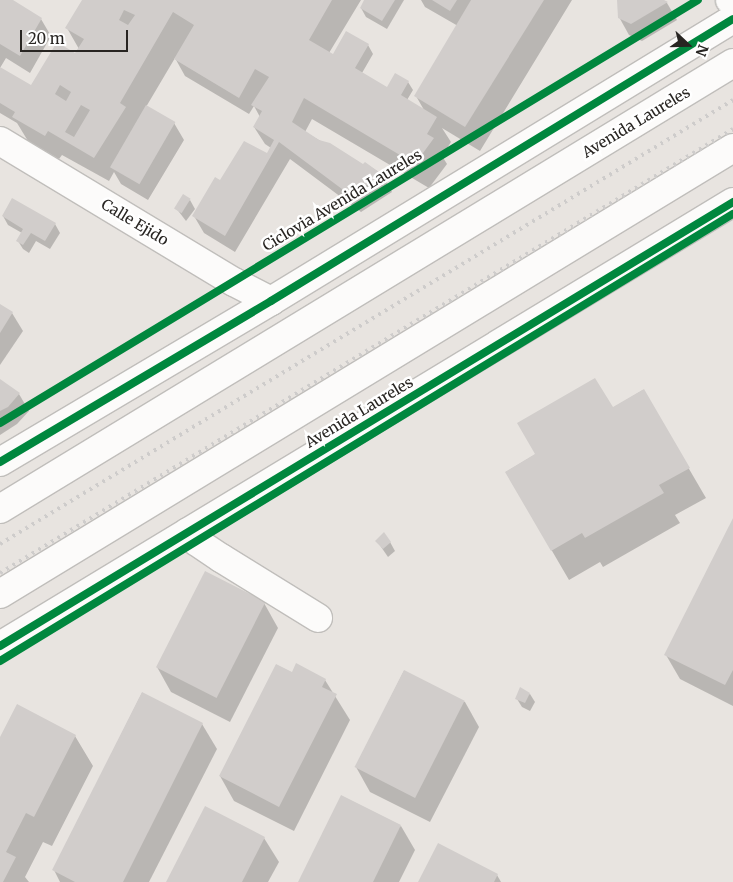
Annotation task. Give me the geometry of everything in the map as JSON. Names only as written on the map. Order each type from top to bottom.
[{"type":"main road","points":[[0,462],[271,301],[733,19]]},
{"type":"main road","name":"Avenida Laureles","points":[[0,509],[733,63]]},
{"type":"main road","name":"Calle Ejido","points":[[0,141],[234,282],[271,301]]},
{"type":"main road","name":"Avenida Laureles","points":[[0,594],[733,148]]},
{"type":"main road","name":"Avenida Laureles","points":[[0,646],[733,202]]},
{"type":"main road","points":[[374,238],[502,203]]},
{"type":"main road","points":[[188,532],[197,542],[221,558],[318,618]]},
{"type":"building","points":[[0,0],[13,0],[42,18],[20,56],[0,44]]},
{"type":"building","points":[[82,0],[332,0],[309,40],[333,54],[346,31],[369,44],[355,68],[387,87],[395,73],[409,81],[401,95],[437,117],[427,134],[434,138],[415,164],[304,98],[292,122],[319,140],[330,143],[363,164],[365,162],[383,175],[350,195],[279,142],[225,236],[192,216],[215,177],[220,180],[244,141],[267,153],[274,140],[253,127],[262,111],[251,105],[269,77],[255,69],[239,98],[174,59],[194,25],[173,12],[120,103],[126,107],[94,158],[48,131],[45,136],[12,117],[15,112],[0,103],[0,67],[31,85],[57,42],[75,53],[84,39],[65,28]],"holes":[[[124,10],[135,15],[128,25],[119,20]],[[60,85],[71,92],[66,101],[55,94]],[[81,105],[90,110],[74,137],[65,132]]]},
{"type":"building","points":[[364,0],[395,0],[382,21],[360,8]]},
{"type":"building","points":[[432,0],[457,0],[450,11]]},
{"type":"building","points":[[471,0],[544,0],[465,127],[414,96]]},
{"type":"building","points":[[617,0],[664,0],[668,2],[631,24],[618,18]]},
{"type":"building","points":[[146,105],[175,122],[139,184],[110,167]]},
{"type":"building","points":[[183,194],[191,199],[182,213],[174,208]]},
{"type":"building","points":[[12,198],[56,223],[45,241],[31,233],[23,245],[16,241],[23,229],[2,216]]},
{"type":"building","points":[[0,304],[13,312],[0,333]]},
{"type":"building","points":[[595,378],[613,407],[644,389],[690,468],[659,485],[664,493],[585,538],[582,533],[551,551],[505,472],[535,454],[517,423]]},
{"type":"building","points":[[0,379],[20,393],[8,407],[0,411]]},
{"type":"building","points":[[733,518],[733,670],[725,685],[664,655]]},
{"type":"building","points":[[384,532],[391,542],[383,549],[375,541]]},
{"type":"building","points":[[205,571],[266,602],[217,698],[156,667]]},
{"type":"building","points":[[296,663],[326,679],[322,687],[337,694],[279,807],[219,776],[276,664],[292,672]]},
{"type":"building","points":[[404,670],[465,701],[415,798],[355,767]]},
{"type":"building","points":[[520,687],[530,693],[525,703],[515,699]]},
{"type":"building","points":[[142,692],[203,723],[123,882],[75,882],[52,870]]},
{"type":"building","points":[[17,704],[76,735],[34,817],[26,813],[6,852],[16,857],[3,882],[0,882],[0,737]]},
{"type":"building","points":[[341,795],[401,825],[373,882],[298,882]]},
{"type":"building","points":[[205,806],[265,837],[242,882],[166,882]]},
{"type":"building","points":[[438,843],[498,874],[494,882],[418,882]]},
{"type":"railway","points":[[0,544],[733,100]]},
{"type":"railway","points":[[0,573],[733,129]]},
{"type":"cycle path","name":"Ciclovia Avenida Laureles","points":[[0,423],[698,0]]},
{"type":"cycle path","points":[[0,462],[271,301],[733,19]]},
{"type":"cycle path","points":[[0,646],[733,202]]},
{"type":"cycle path","points":[[0,661],[733,214]]}]
